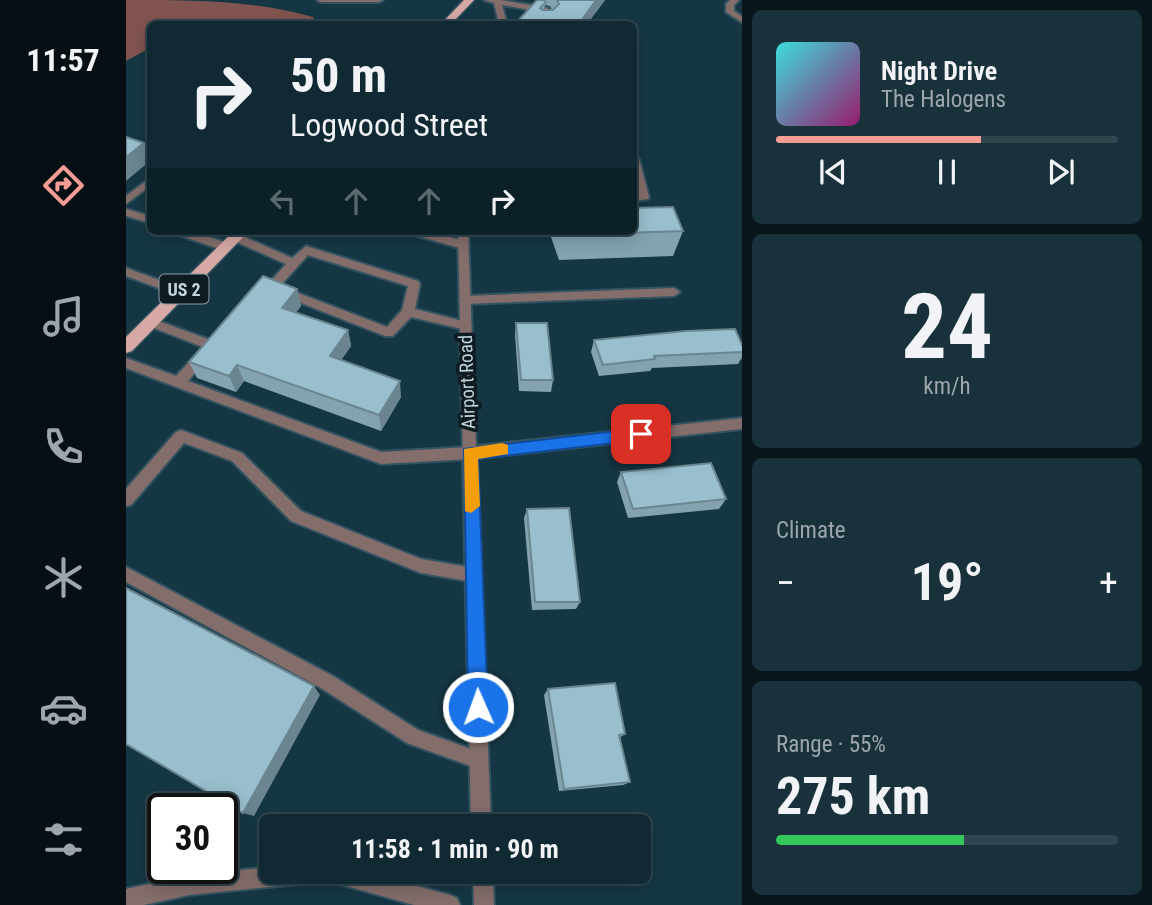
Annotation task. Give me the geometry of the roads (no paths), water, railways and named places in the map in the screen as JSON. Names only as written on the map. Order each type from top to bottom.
[{"type":"main road","points":[[449,21],[469,0]]},
{"type":"main road","name":"US 2","points":[[126,347],[235,238]]},
{"type":"street","points":[[321,0],[379,0]]},
{"type":"street","points":[[488,0],[545,10],[551,18],[548,21]]},
{"type":"street","points":[[735,0],[730,4],[730,12],[742,20]]},
{"type":"street","points":[[498,2],[502,21]]},
{"type":"street","points":[[126,141],[147,148]]},
{"type":"street","points":[[637,170],[644,197],[637,198]]},
{"type":"street","points":[[126,201],[147,184]]},
{"type":"street","points":[[126,212],[147,219]]},
{"type":"street","points":[[211,235],[235,238],[294,263]]},
{"type":"street","points":[[442,235],[463,238]]},
{"type":"street","name":"Airport Road","points":[[463,238],[481,814]]},
{"type":"street","points":[[306,250],[414,285],[408,312],[389,333],[272,287],[306,250]]},
{"type":"street","points":[[126,272],[180,292]]},
{"type":"street","points":[[465,300],[674,292]]},
{"type":"street","points":[[408,312],[466,326]]},
{"type":"street","points":[[150,323],[212,345],[179,382]]},
{"type":"street","points":[[126,363],[382,458],[470,453],[742,423]]},
{"type":"street","points":[[126,500],[180,436],[237,457],[296,516],[421,566],[474,575]]},
{"type":"street","points":[[126,575],[327,682],[413,737],[479,760]]},
{"type":"street","points":[[126,899],[189,886],[259,879]]},
{"type":"street","points":[[370,884],[450,905]]},
{"type":"street","points":[[483,884],[484,905]]}]
